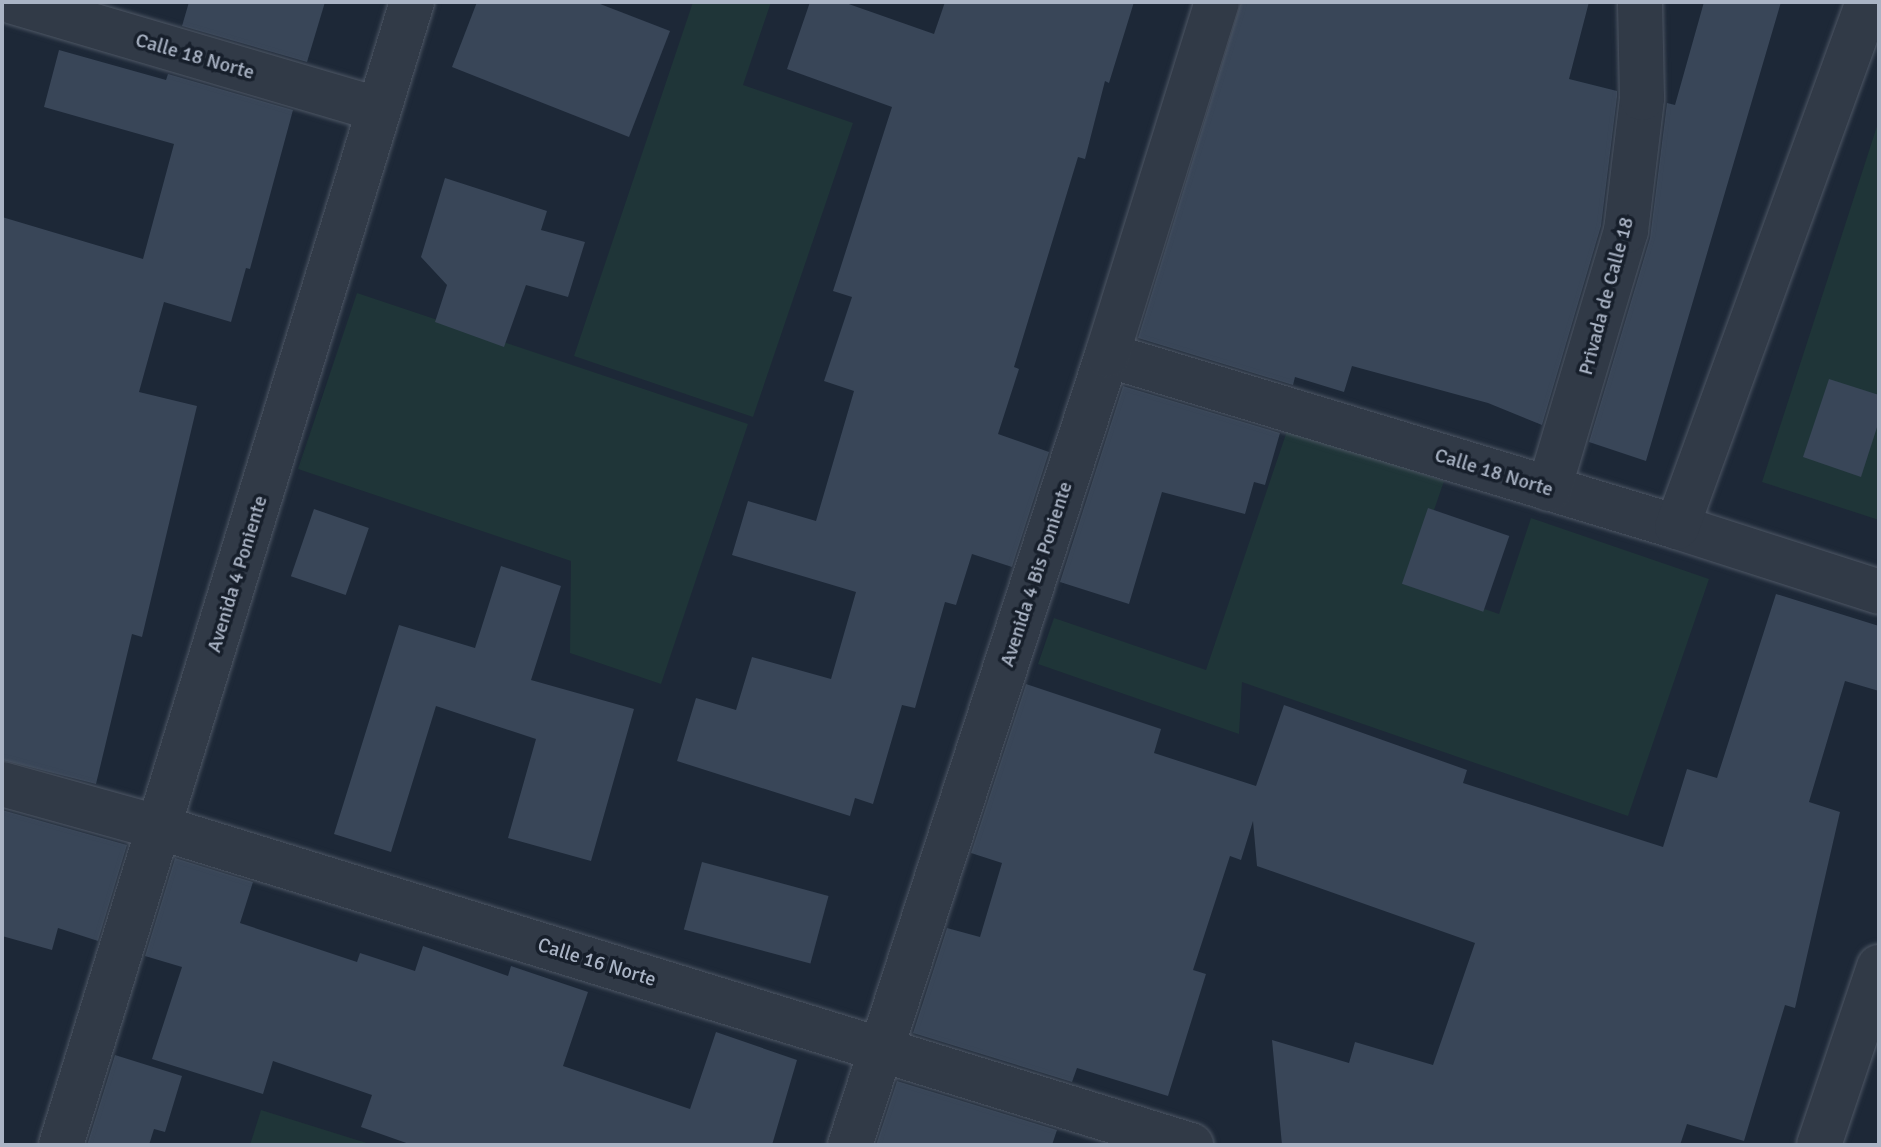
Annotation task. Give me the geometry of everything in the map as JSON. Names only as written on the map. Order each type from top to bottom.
[{"type":"street","name":"Calle 18 Norte","points":[[13,2],[377,109]]},
{"type":"street","name":"Avenida 4 Poniente","points":[[61,1145],[161,828],[412,2]]},
{"type":"street","name":"Avenida 4 Bis Poniente","points":[[850,1145],[1107,355],[1217,2]]},
{"type":"street","name":"Privada de Calle 18","points":[[1549,489],[1626,231],[1642,98],[1640,2]]},
{"type":"street","points":[[1677,527],[1868,2]]},
{"type":"street","name":"Calle 18 Norte","points":[[1107,355],[1677,527],[1879,592]]},
{"type":"street","name":"Calle 16 Norte","points":[[2,784],[161,828],[1191,1145]]},
{"type":"street","points":[[1819,1145],[1879,967]]},
{"type":"green space","points":[[693,2],[771,2],[743,85],[853,123],[753,417],[574,356]]},
{"type":"green space","points":[[1879,120],[1879,520],[1762,482]]},
{"type":"green space","points":[[357,293],[748,424],[661,684],[570,653],[571,561],[298,469]]},
{"type":"green space","points":[[1288,428],[1444,481],[1409,583],[1499,614],[1531,518],[1709,579],[1628,816],[1242,682],[1239,734],[1038,664],[1054,618],[1206,670]]},
{"type":"green space","points":[[261,1110],[373,1145],[250,1145]]},
{"type":"building","points":[[189,2],[325,2],[307,62],[182,26]]},
{"type":"building","points":[[477,2],[595,2],[670,31],[629,137],[452,67]]},
{"type":"building","points":[[810,2],[843,2],[934,34],[945,2],[1134,2],[1109,83],[1105,81],[1085,159],[1078,157],[1014,367],[1019,369],[998,434],[1049,452],[1012,567],[972,554],[956,605],[945,602],[915,708],[902,705],[873,804],[855,798],[850,816],[677,761],[696,698],[736,710],[752,657],[831,679],[856,592],[732,555],[748,501],[816,521],[854,391],[824,381],[852,297],[833,291],[892,107],[787,69]]},
{"type":"building","points":[[1241,2],[1589,2],[1569,79],[1617,91],[1617,97],[1601,226],[1542,425],[1488,403],[1352,366],[1344,392],[1295,377],[1293,385],[1138,338]]},
{"type":"building","points":[[1704,2],[1781,2],[1646,461],[1589,442],[1650,238],[1667,103],[1675,105]]},
{"type":"building","points":[[59,50],[166,80],[168,74],[293,110],[250,269],[246,268],[231,322],[164,302],[139,392],[197,406],[142,637],[132,634],[96,784],[2,760],[2,217],[143,259],[174,144],[44,107]]},
{"type":"building","points":[[445,178],[547,211],[541,230],[585,242],[568,297],[526,285],[504,347],[435,322],[447,285],[421,257]]},
{"type":"building","points":[[1829,379],[1879,395],[1879,421],[1861,477],[1803,457]]},
{"type":"building","points":[[1123,386],[1280,433],[1265,485],[1254,482],[1245,514],[1162,492],[1129,604],[1060,582]]},
{"type":"building","points":[[1428,508],[1509,536],[1483,612],[1402,584]]},
{"type":"building","points":[[314,509],[369,528],[346,595],[291,576]]},
{"type":"building","points":[[501,566],[561,586],[531,680],[634,709],[591,861],[508,838],[536,739],[436,706],[391,852],[334,834],[399,625],[475,648]]},
{"type":"building","points":[[1776,594],[1879,626],[1879,691],[1845,681],[1809,802],[1840,812],[1795,1008],[1785,1005],[1744,1141],[1687,1124],[1680,1145],[1282,1145],[1272,1040],[1349,1063],[1355,1042],[1433,1065],[1475,943],[1257,866],[1253,821],[1241,860],[1230,856],[1193,970],[1206,974],[1168,1096],[1077,1068],[1072,1082],[913,1033],[947,928],[980,937],[1002,863],[971,853],[1026,684],[1161,729],[1154,753],[1256,786],[1284,705],[1467,770],[1463,783],[1663,847],[1687,769],[1717,778]]},
{"type":"building","points":[[2,810],[127,845],[98,941],[58,928],[52,950],[2,936]]},
{"type":"building","points":[[175,858],[253,882],[240,923],[357,962],[360,953],[415,971],[423,946],[508,976],[511,966],[588,992],[563,1066],[690,1109],[716,1032],[797,1060],[772,1145],[412,1145],[361,1127],[372,1095],[273,1061],[263,1094],[152,1059],[182,967],[145,956]]},
{"type":"building","points":[[702,862],[829,896],[810,964],[684,930]]},
{"type":"building","points":[[115,1055],[182,1076],[165,1132],[154,1129],[149,1145],[87,1145]]},
{"type":"building","points":[[897,1081],[1057,1130],[1052,1145],[876,1145]]}]
